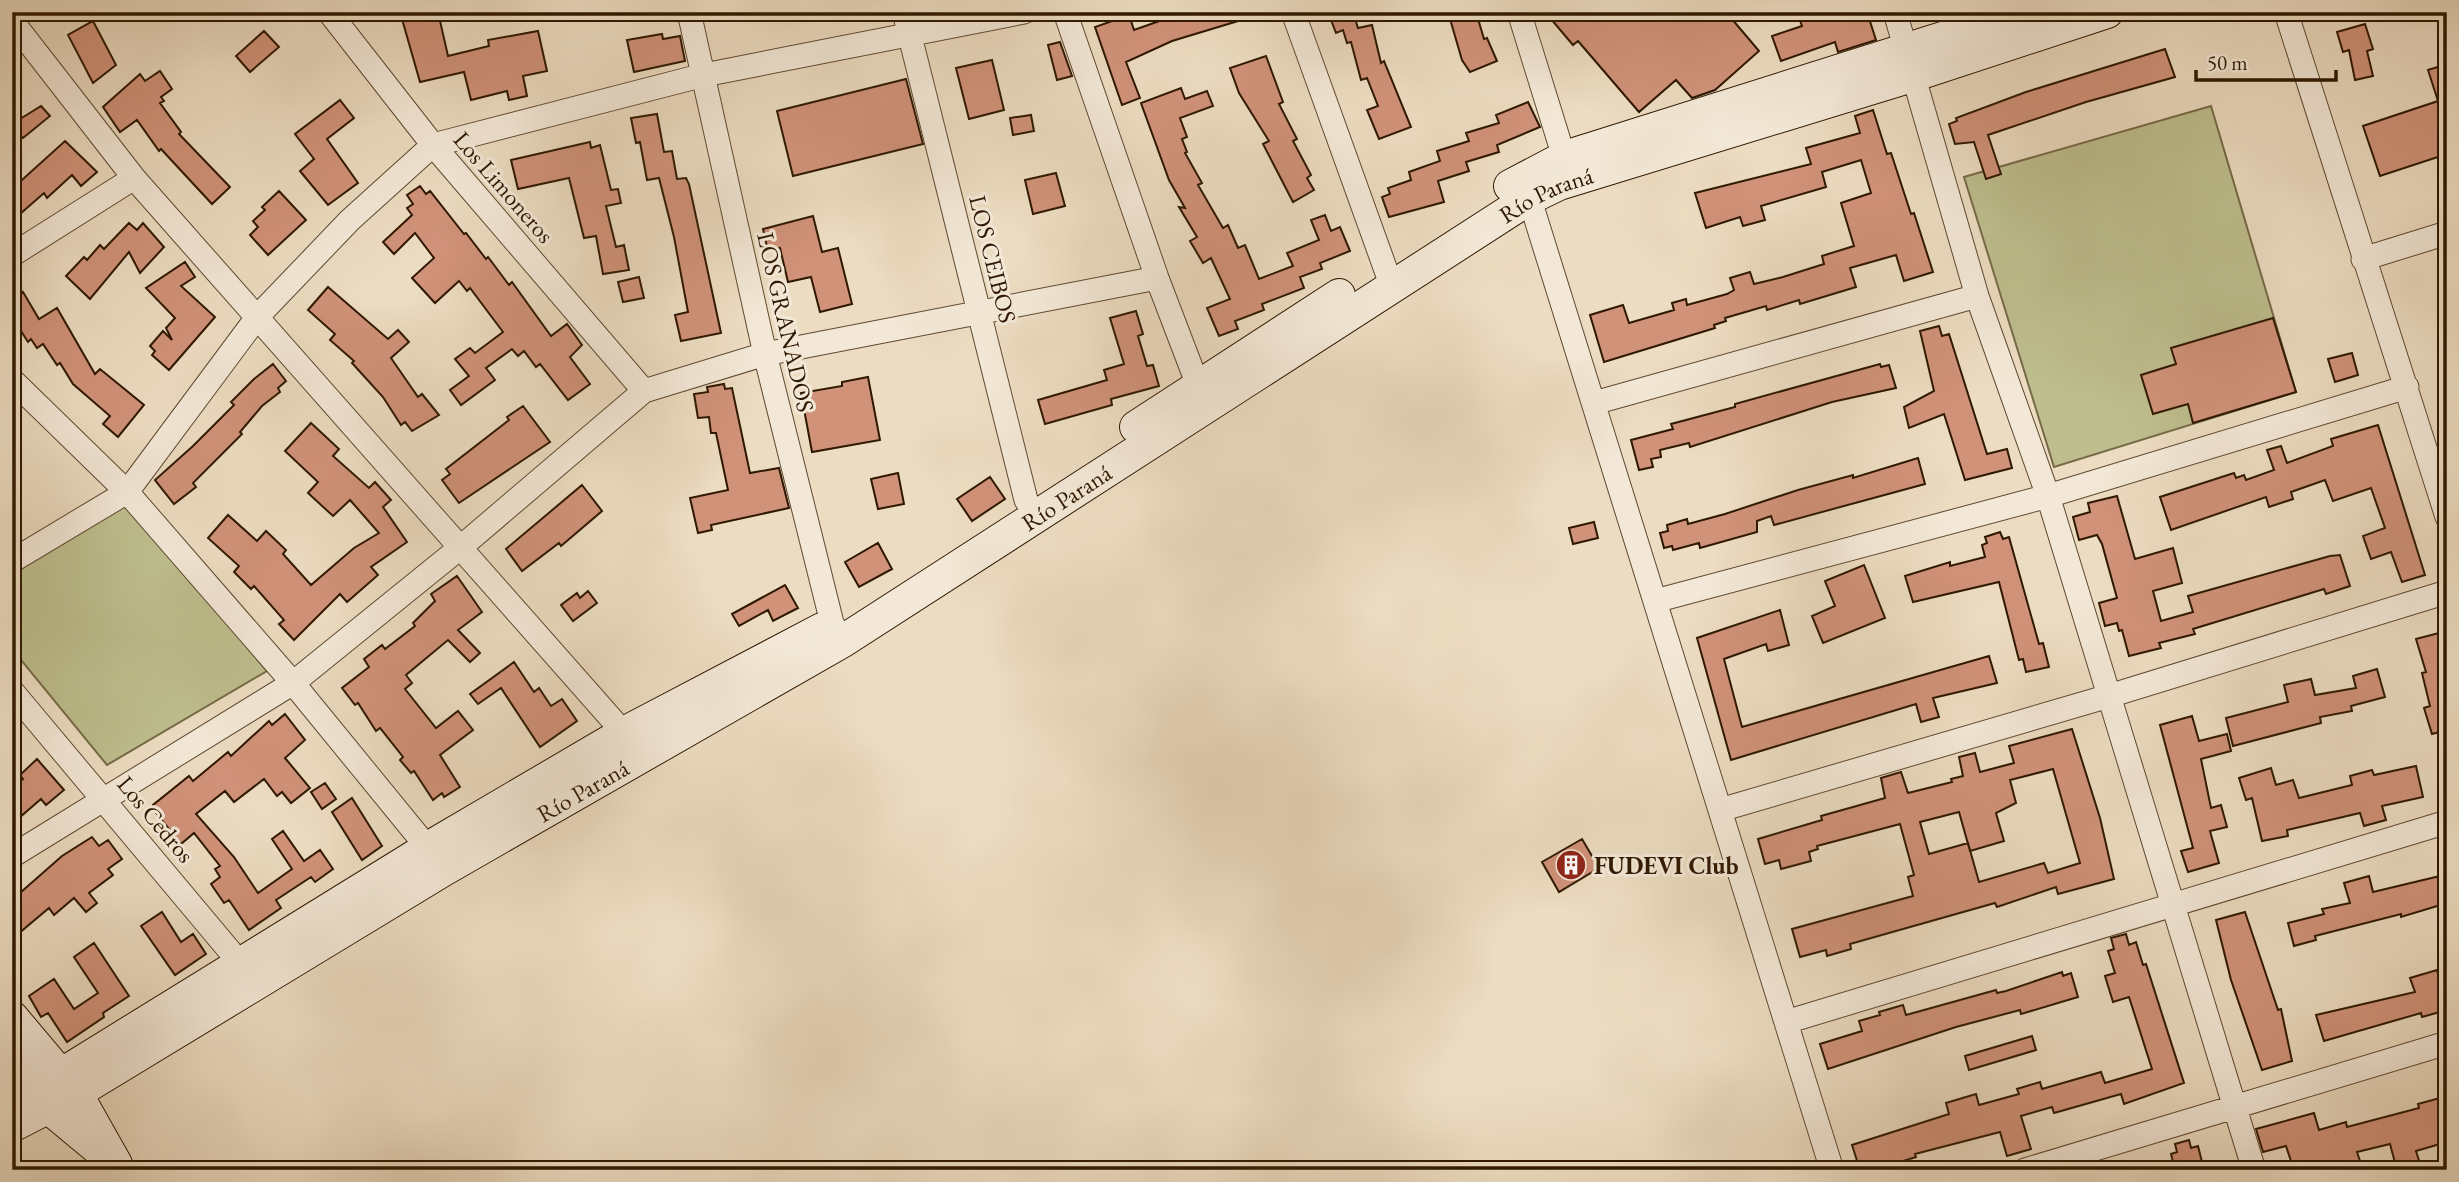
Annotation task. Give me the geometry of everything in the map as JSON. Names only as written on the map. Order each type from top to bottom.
[{"type":"street","points":[[29,12],[12,21],[134,178],[461,547],[631,746]]},
{"type":"street","name":"Los Limoneros","points":[[329,12],[433,145],[644,391]]},
{"type":"street","name":"LOS GRANADOS","points":[[689,12],[765,354],[837,632]]},
{"type":"street","name":"LOS CEIBOS","points":[[904,12],[1031,508]]},
{"type":"street","points":[[12,561],[127,492],[258,316],[350,220],[433,145],[704,75],[1024,12]]},
{"type":"street","points":[[1065,12],[1201,397]]},
{"type":"street","points":[[1293,12],[1388,277]]},
{"type":"street","points":[[1519,12],[1568,169]]},
{"type":"street","points":[[1895,12],[1977,296],[2048,496],[2255,1170]]},
{"type":"street","name":"Río Paraná","points":[[1911,63],[2025,12]]},
{"type":"street","name":"Río Paraná","points":[[12,1126],[47,1093],[436,858],[837,632],[1526,188],[1568,169],[1911,63],[2107,12]]},
{"type":"street","points":[[2286,12],[2447,517]]},
{"type":"street","points":[[12,255],[134,178]]},
{"type":"street","points":[[1526,188],[1832,1170]]},
{"type":"street","points":[[2363,259],[2447,233]]},
{"type":"street","points":[[12,856],[293,683],[461,547],[644,391],[765,354],[1157,278]]},
{"type":"street","points":[[1594,403],[1977,296]]},
{"type":"street","points":[[12,380],[127,492],[293,683],[436,858]]},
{"type":"street","points":[[1655,601],[2048,496],[2407,387]]},
{"type":"street","points":[[1720,810],[2109,696],[2447,592]]},
{"type":"street","name":"Los Cedros","points":[[12,691],[106,799],[249,973]]},
{"type":"street","points":[[1786,1022],[2447,822]]},
{"type":"street","points":[[12,1017],[47,1093]]},
{"type":"street","points":[[2025,1170],[2447,1043]]},
{"type":"street","points":[[12,1062],[47,1093],[118,1167]]},
{"type":"green space","points":[[2211,106],[2296,392],[2054,467],[1964,177]]},
{"type":"green space","points":[[115,489],[267,671],[107,765],[12,649],[12,553]]},
{"type":"building","points":[[400,12],[438,12],[448,56],[489,46],[488,40],[538,31],[547,71],[523,76],[527,96],[509,100],[507,91],[471,100],[464,72],[420,82]]},
{"type":"building","points":[[1163,12],[1258,15],[1172,41],[1126,62],[1140,98],[1122,105],[1095,27],[1129,15],[1134,30],[1165,19]]},
{"type":"building","points":[[1328,12],[1353,12],[1358,28],[1372,25],[1381,63],[1384,61],[1411,127],[1379,139],[1367,110],[1378,106],[1367,78],[1361,80],[1351,42],[1347,43],[1343,30],[1336,33]]},
{"type":"building","points":[[1448,12],[1476,12],[1484,39],[1487,38],[1497,61],[1470,72],[1462,60]]},
{"type":"building","points":[[1545,12],[1726,12],[1759,51],[1715,90],[1692,98],[1676,80],[1639,112],[1578,41],[1573,45]]},
{"type":"building","points":[[1797,12],[1867,12],[1876,40],[1838,52],[1835,42],[1781,61],[1772,36],[1802,26]]},
{"type":"building","points":[[93,21],[116,65],[93,83],[68,35]]},
{"type":"building","points":[[2365,24],[2373,49],[2367,51],[2373,76],[2355,80],[2349,50],[2343,52],[2337,32]]},
{"type":"building","points":[[264,31],[279,47],[250,72],[236,56]]},
{"type":"building","points":[[662,34],[663,39],[680,36],[685,61],[634,72],[627,40]]},
{"type":"building","points":[[1060,42],[1072,76],[1057,80],[1048,45]]},
{"type":"building","points":[[2165,49],[2175,77],[2086,102],[1988,135],[2001,174],[1986,179],[1974,142],[1955,144],[1949,124],[1957,121],[1956,118],[2026,92]]},
{"type":"building","points":[[1266,56],[1283,102],[1279,104],[1297,139],[1293,141],[1311,175],[1307,178],[1314,190],[1293,202],[1263,144],[1269,141],[1239,93],[1230,68]]},
{"type":"building","points":[[992,60],[1004,110],[969,119],[956,68]]},
{"type":"building","points":[[2447,64],[2447,154],[2380,176],[2363,126],[2438,101],[2428,70]]},
{"type":"building","points":[[160,71],[172,89],[161,97],[164,101],[160,103],[181,132],[179,134],[230,187],[212,204],[161,149],[159,151],[137,120],[120,132],[103,107],[140,74],[145,81]]},
{"type":"building","points":[[906,79],[923,144],[793,176],[777,111]]},
{"type":"building","points":[[1181,88],[1185,99],[1207,91],[1213,106],[1180,118],[1187,137],[1182,139],[1187,152],[1185,153],[1202,183],[1198,185],[1223,228],[1228,225],[1238,248],[1245,245],[1259,279],[1293,266],[1287,253],[1319,240],[1311,220],[1325,215],[1331,231],[1340,227],[1350,251],[1320,263],[1322,269],[1300,277],[1304,288],[1262,304],[1264,310],[1235,321],[1238,329],[1219,336],[1207,308],[1230,299],[1211,258],[1203,263],[1190,241],[1197,237],[1179,207],[1185,208],[1169,180],[1141,103]]},
{"type":"building","points":[[340,100],[354,118],[327,139],[358,183],[328,205],[300,171],[314,159],[295,134]]},
{"type":"building","points":[[1528,102],[1540,127],[1497,145],[1499,152],[1466,162],[1469,171],[1438,181],[1444,202],[1389,217],[1382,197],[1390,194],[1388,188],[1411,180],[1409,172],[1440,161],[1437,151],[1469,141],[1466,133],[1499,123],[1496,115]]},
{"type":"building","points":[[41,106],[50,116],[23,138],[12,128],[12,124]]},
{"type":"building","points":[[1873,110],[1887,154],[1891,153],[1911,214],[1914,213],[1933,272],[1904,281],[1896,255],[1850,268],[1856,287],[1800,304],[1799,300],[1767,310],[1766,306],[1725,318],[1726,321],[1714,325],[1715,328],[1604,362],[1590,315],[1623,305],[1629,323],[1674,310],[1672,303],[1686,299],[1687,305],[1727,294],[1734,290],[1730,278],[1750,272],[1754,284],[1783,277],[1824,264],[1822,256],[1854,246],[1841,203],[1871,193],[1861,160],[1822,172],[1826,187],[1761,206],[1765,220],[1743,226],[1740,217],[1706,228],[1695,193],[1811,164],[1806,148],[1860,133],[1855,116]]},
{"type":"building","points":[[657,114],[664,152],[672,151],[677,179],[686,178],[689,184],[721,333],[681,341],[675,315],[688,312],[674,237],[659,178],[647,180],[640,142],[636,143],[631,118]]},
{"type":"building","points":[[1031,115],[1034,131],[1013,135],[1010,118]]},
{"type":"building","points":[[65,141],[97,172],[81,186],[72,175],[47,198],[44,193],[12,221],[12,189]]},
{"type":"building","points":[[590,142],[591,148],[600,145],[611,190],[618,189],[621,203],[606,206],[616,247],[624,245],[629,270],[603,274],[596,236],[584,238],[569,178],[518,189],[511,160]]},
{"type":"building","points":[[1056,173],[1065,206],[1033,214],[1025,180]]},
{"type":"building","points":[[420,186],[426,194],[430,191],[509,285],[512,282],[551,336],[567,324],[582,345],[570,357],[590,384],[568,400],[540,364],[536,367],[524,351],[518,356],[512,349],[486,368],[495,380],[461,405],[450,390],[469,376],[455,359],[470,348],[475,353],[503,332],[470,288],[467,291],[459,281],[435,303],[412,278],[434,258],[415,233],[394,254],[383,242],[412,215],[407,208],[413,204],[407,195]]},
{"type":"building","points":[[279,191],[306,220],[268,255],[250,235],[258,227],[253,221],[265,210],[262,207]]},
{"type":"building","points":[[813,216],[822,252],[838,248],[852,304],[820,312],[811,277],[788,282],[780,248],[768,251],[763,229]]},
{"type":"building","points":[[129,223],[137,230],[143,223],[164,247],[140,273],[129,252],[90,299],[66,276],[84,257],[87,260],[100,245],[104,249]]},
{"type":"building","points":[[185,262],[195,277],[181,286],[215,317],[169,370],[152,355],[155,351],[150,346],[163,331],[172,340],[166,328],[175,318],[146,288]]},
{"type":"building","points":[[639,277],[644,298],[623,302],[618,282]]},
{"type":"building","points":[[328,287],[388,339],[398,330],[409,342],[391,358],[418,397],[422,394],[439,415],[412,431],[405,422],[401,425],[383,397],[352,363],[354,361],[330,340],[335,334],[308,310]]},
{"type":"building","points":[[23,292],[39,319],[57,308],[95,374],[100,369],[144,405],[118,437],[103,424],[110,416],[73,384],[60,363],[57,365],[43,344],[37,348],[31,339],[28,342],[12,317],[12,299]]},
{"type":"building","points":[[1136,311],[1143,334],[1138,336],[1147,366],[1153,365],[1159,386],[1111,399],[1112,405],[1045,424],[1038,400],[1107,380],[1104,370],[1124,364],[1110,318]]},
{"type":"building","points":[[2273,318],[2296,392],[2193,423],[2188,404],[2153,414],[2141,375],[2176,364],[2171,348]]},
{"type":"building","points":[[1939,326],[1942,336],[1949,334],[1987,454],[2007,449],[2012,468],[1965,480],[1944,414],[1909,428],[1904,407],[1934,391],[1920,331]]},
{"type":"building","points":[[2352,353],[2358,375],[2335,382],[2328,359]]},
{"type":"building","points":[[273,364],[286,381],[278,388],[280,392],[262,406],[240,432],[242,434],[193,483],[196,487],[174,504],[155,480],[234,405],[231,402],[254,379]]},
{"type":"building","points":[[1880,364],[1881,367],[1889,365],[1896,388],[1832,402],[1690,447],[1689,443],[1660,450],[1661,457],[1651,459],[1653,467],[1639,470],[1631,440],[1673,429],[1671,424],[1735,407],[1735,404]]},
{"type":"building","points":[[868,377],[880,440],[812,452],[801,393],[842,386],[842,382]]},
{"type":"building","points":[[724,384],[725,389],[732,388],[750,473],[779,468],[789,508],[711,525],[712,530],[698,533],[690,498],[728,490],[716,433],[711,433],[709,417],[698,418],[694,394],[708,392],[707,387]]},
{"type":"building","points":[[523,406],[550,442],[459,503],[442,480],[450,474],[446,469]]},
{"type":"building","points":[[311,423],[339,449],[333,456],[369,488],[375,482],[391,500],[383,507],[407,542],[371,567],[378,575],[347,602],[340,594],[294,640],[279,624],[284,620],[254,586],[251,589],[234,572],[239,566],[208,538],[228,515],[257,541],[266,531],[286,550],[283,554],[311,585],[354,548],[379,533],[350,500],[333,516],[308,493],[318,482],[285,451]]},
{"type":"building","points":[[2378,425],[2425,575],[2402,582],[2391,552],[2371,559],[2363,536],[2385,528],[2371,488],[2333,501],[2325,480],[2291,492],[2293,499],[2269,507],[2266,497],[2171,530],[2160,497],[2234,473],[2236,478],[2244,475],[2246,480],[2274,470],[2267,450],[2281,446],[2287,463],[2333,446],[2331,439]]},
{"type":"building","points":[[1918,458],[1925,484],[1774,525],[1771,516],[1757,521],[1757,532],[1700,548],[1699,543],[1673,550],[1672,546],[1664,548],[1660,533],[1668,531],[1667,525],[1687,519],[1688,524],[1798,490],[1853,475],[1853,478]]},
{"type":"building","points":[[898,473],[904,504],[878,509],[871,479]]},
{"type":"building","points":[[990,477],[1005,499],[972,521],[957,499]]},
{"type":"building","points":[[582,485],[602,511],[561,546],[559,543],[522,571],[506,549]]},
{"type":"building","points":[[2117,496],[2135,559],[2173,548],[2182,583],[2153,591],[2161,621],[2193,612],[2188,596],[2330,556],[2340,555],[2350,586],[2326,594],[2324,589],[2193,629],[2195,634],[2159,643],[2161,648],[2129,656],[2122,630],[2119,631],[2117,623],[2105,626],[2099,603],[2117,598],[2102,544],[2097,535],[2079,540],[2073,517],[2090,512],[2088,503]]},
{"type":"building","points":[[1594,522],[1598,538],[1573,544],[1569,528]]},
{"type":"building","points":[[2000,532],[2003,539],[2009,537],[2039,644],[2043,643],[2049,667],[2026,672],[2023,659],[2019,660],[1999,582],[1913,602],[1905,576],[1950,562],[1950,566],[1985,557],[1982,545],[1987,543],[1985,537]]},
{"type":"building","points":[[878,543],[892,569],[859,587],[845,562]]},
{"type":"building","points":[[1864,565],[1885,618],[1823,643],[1812,616],[1835,606],[1825,581]]},
{"type":"building","points":[[457,576],[482,612],[458,630],[480,653],[470,662],[448,640],[406,675],[412,683],[405,689],[436,728],[458,711],[473,730],[440,755],[460,787],[444,797],[442,793],[433,800],[414,771],[411,773],[400,760],[403,757],[380,728],[376,731],[358,703],[355,705],[342,688],[369,667],[364,659],[382,645],[385,649],[415,626],[413,623],[435,601],[431,594]]},
{"type":"building","points":[[785,585],[798,608],[773,621],[768,610],[739,626],[732,614]]},
{"type":"building","points":[[588,591],[597,603],[573,621],[561,605],[577,593],[580,598]]},
{"type":"building","points":[[1780,610],[1789,645],[1768,651],[1766,644],[1724,659],[1742,727],[1989,656],[1997,683],[1933,698],[1939,717],[1921,722],[1916,704],[1731,760],[1697,638]]},
{"type":"building","points":[[2443,632],[2447,644],[2447,730],[2432,734],[2424,708],[2430,706],[2422,673],[2426,672],[2416,639]]},
{"type":"building","points":[[514,662],[534,692],[539,688],[551,706],[562,699],[577,721],[540,747],[501,688],[478,704],[470,694]]},
{"type":"building","points":[[2377,669],[2385,697],[2351,706],[2352,711],[2320,717],[2321,723],[2233,746],[2226,718],[2288,702],[2284,685],[2311,679],[2315,695],[2356,688],[2353,676]]},
{"type":"building","points":[[285,714],[305,740],[285,758],[310,788],[291,803],[282,792],[277,796],[264,779],[234,802],[225,791],[196,814],[234,857],[258,893],[292,869],[272,839],[283,831],[304,861],[320,850],[333,869],[315,882],[311,877],[276,900],[281,908],[249,930],[229,900],[224,903],[211,884],[220,877],[215,869],[220,866],[194,833],[181,844],[154,810],[153,805],[189,776],[193,781],[228,752],[231,756],[269,721],[272,725]]},
{"type":"building","points":[[2192,716],[2199,741],[2227,734],[2231,751],[2201,759],[2211,808],[2221,805],[2227,827],[2210,831],[2219,863],[2188,872],[2181,851],[2193,848],[2160,725]]},
{"type":"building","points":[[2072,729],[2100,818],[2114,879],[2058,894],[2056,887],[1997,907],[1995,903],[1850,944],[1851,949],[1827,956],[1826,950],[1800,957],[1792,929],[1913,896],[1908,877],[1914,875],[1900,824],[1817,846],[1818,849],[1809,852],[1811,861],[1781,869],[1779,860],[1765,864],[1758,839],[1822,820],[1821,816],[1885,798],[1881,778],[1901,772],[1908,793],[1952,782],[1951,779],[1963,776],[1959,757],[1975,753],[1980,772],[2014,763],[2009,746]],"holes":[[[2053,769],[2080,863],[2048,873],[2044,863],[1979,882],[1970,851],[2004,841],[1996,813],[2016,803],[2010,780]],[[1959,812],[1968,843],[1929,854],[1920,822]]]},
{"type":"building","points":[[37,759],[64,790],[46,805],[41,799],[12,824],[12,788],[23,779],[20,775]]},
{"type":"building","points":[[2416,766],[2423,797],[2382,806],[2386,820],[2364,826],[2360,813],[2287,830],[2288,836],[2262,841],[2252,798],[2246,800],[2239,778],[2271,768],[2276,785],[2293,780],[2299,798],[2352,785],[2350,776],[2372,770],[2374,775]]},
{"type":"building","points":[[325,783],[336,799],[322,809],[311,792]]},
{"type":"building","points":[[352,798],[382,846],[362,860],[332,812]]},
{"type":"building","points":[[92,837],[99,846],[108,840],[122,859],[108,869],[113,875],[89,893],[97,903],[86,912],[74,898],[54,915],[49,908],[12,939],[12,900],[62,856]]},
{"type":"building","name":"FUDEVI Club","points":[[1582,839],[1599,868],[1559,892],[1542,862]]},
{"type":"building","points":[[2369,876],[2373,892],[2440,876],[2447,903],[2401,917],[2401,914],[2315,936],[2316,940],[2294,946],[2288,923],[2324,914],[2322,909],[2350,903],[2344,883]]},
{"type":"building","points":[[162,912],[181,942],[193,934],[206,954],[175,975],[141,926]]},
{"type":"building","points":[[2245,912],[2278,1010],[2281,1009],[2292,1061],[2262,1070],[2231,980],[2216,920]]},
{"type":"building","points":[[2126,934],[2129,945],[2136,942],[2143,965],[2146,964],[2184,1083],[2124,1104],[2121,1094],[2054,1113],[2052,1107],[2021,1116],[2031,1149],[2007,1156],[2000,1132],[1915,1154],[1916,1157],[1874,1170],[1860,1170],[1852,1145],[1949,1114],[1946,1103],[1976,1094],[1979,1105],[2019,1094],[2017,1089],[2040,1082],[2042,1089],[2101,1072],[2105,1083],[2152,1069],[2129,997],[2113,1002],[2105,976],[2115,973],[2108,951],[2114,949],[2111,938]]},
{"type":"building","points":[[94,943],[129,996],[67,1042],[48,1013],[41,1017],[29,996],[54,979],[74,1009],[98,993],[74,957]]},
{"type":"building","points":[[2437,970],[2447,1010],[2422,1017],[2421,1013],[2324,1041],[2316,1015],[2415,992],[2410,978]]},
{"type":"building","points":[[2062,972],[2063,976],[2071,973],[2078,997],[2021,1014],[2020,1010],[1956,1027],[1828,1069],[1820,1044],[1862,1031],[1859,1021],[1880,1015],[1879,1012],[1903,1005],[1906,1015],[1996,990],[1997,993],[2006,991]]},
{"type":"building","points":[[2032,1036],[2036,1050],[1969,1070],[1965,1056]]},
{"type":"building","points":[[2447,1096],[2447,1142],[2416,1151],[2422,1170],[2397,1170],[2390,1144],[2357,1152],[2363,1170],[2294,1170],[2286,1146],[2263,1152],[2256,1129],[2314,1113],[2319,1130],[2346,1122],[2347,1127],[2419,1108],[2418,1104]]},
{"type":"building","points":[[2189,1140],[2191,1148],[2198,1146],[2204,1170],[2175,1170],[2171,1154],[2177,1152],[2175,1144]]},
{"type":"place","name":"FUDEVI Club","points":[[1571,865]]}]
